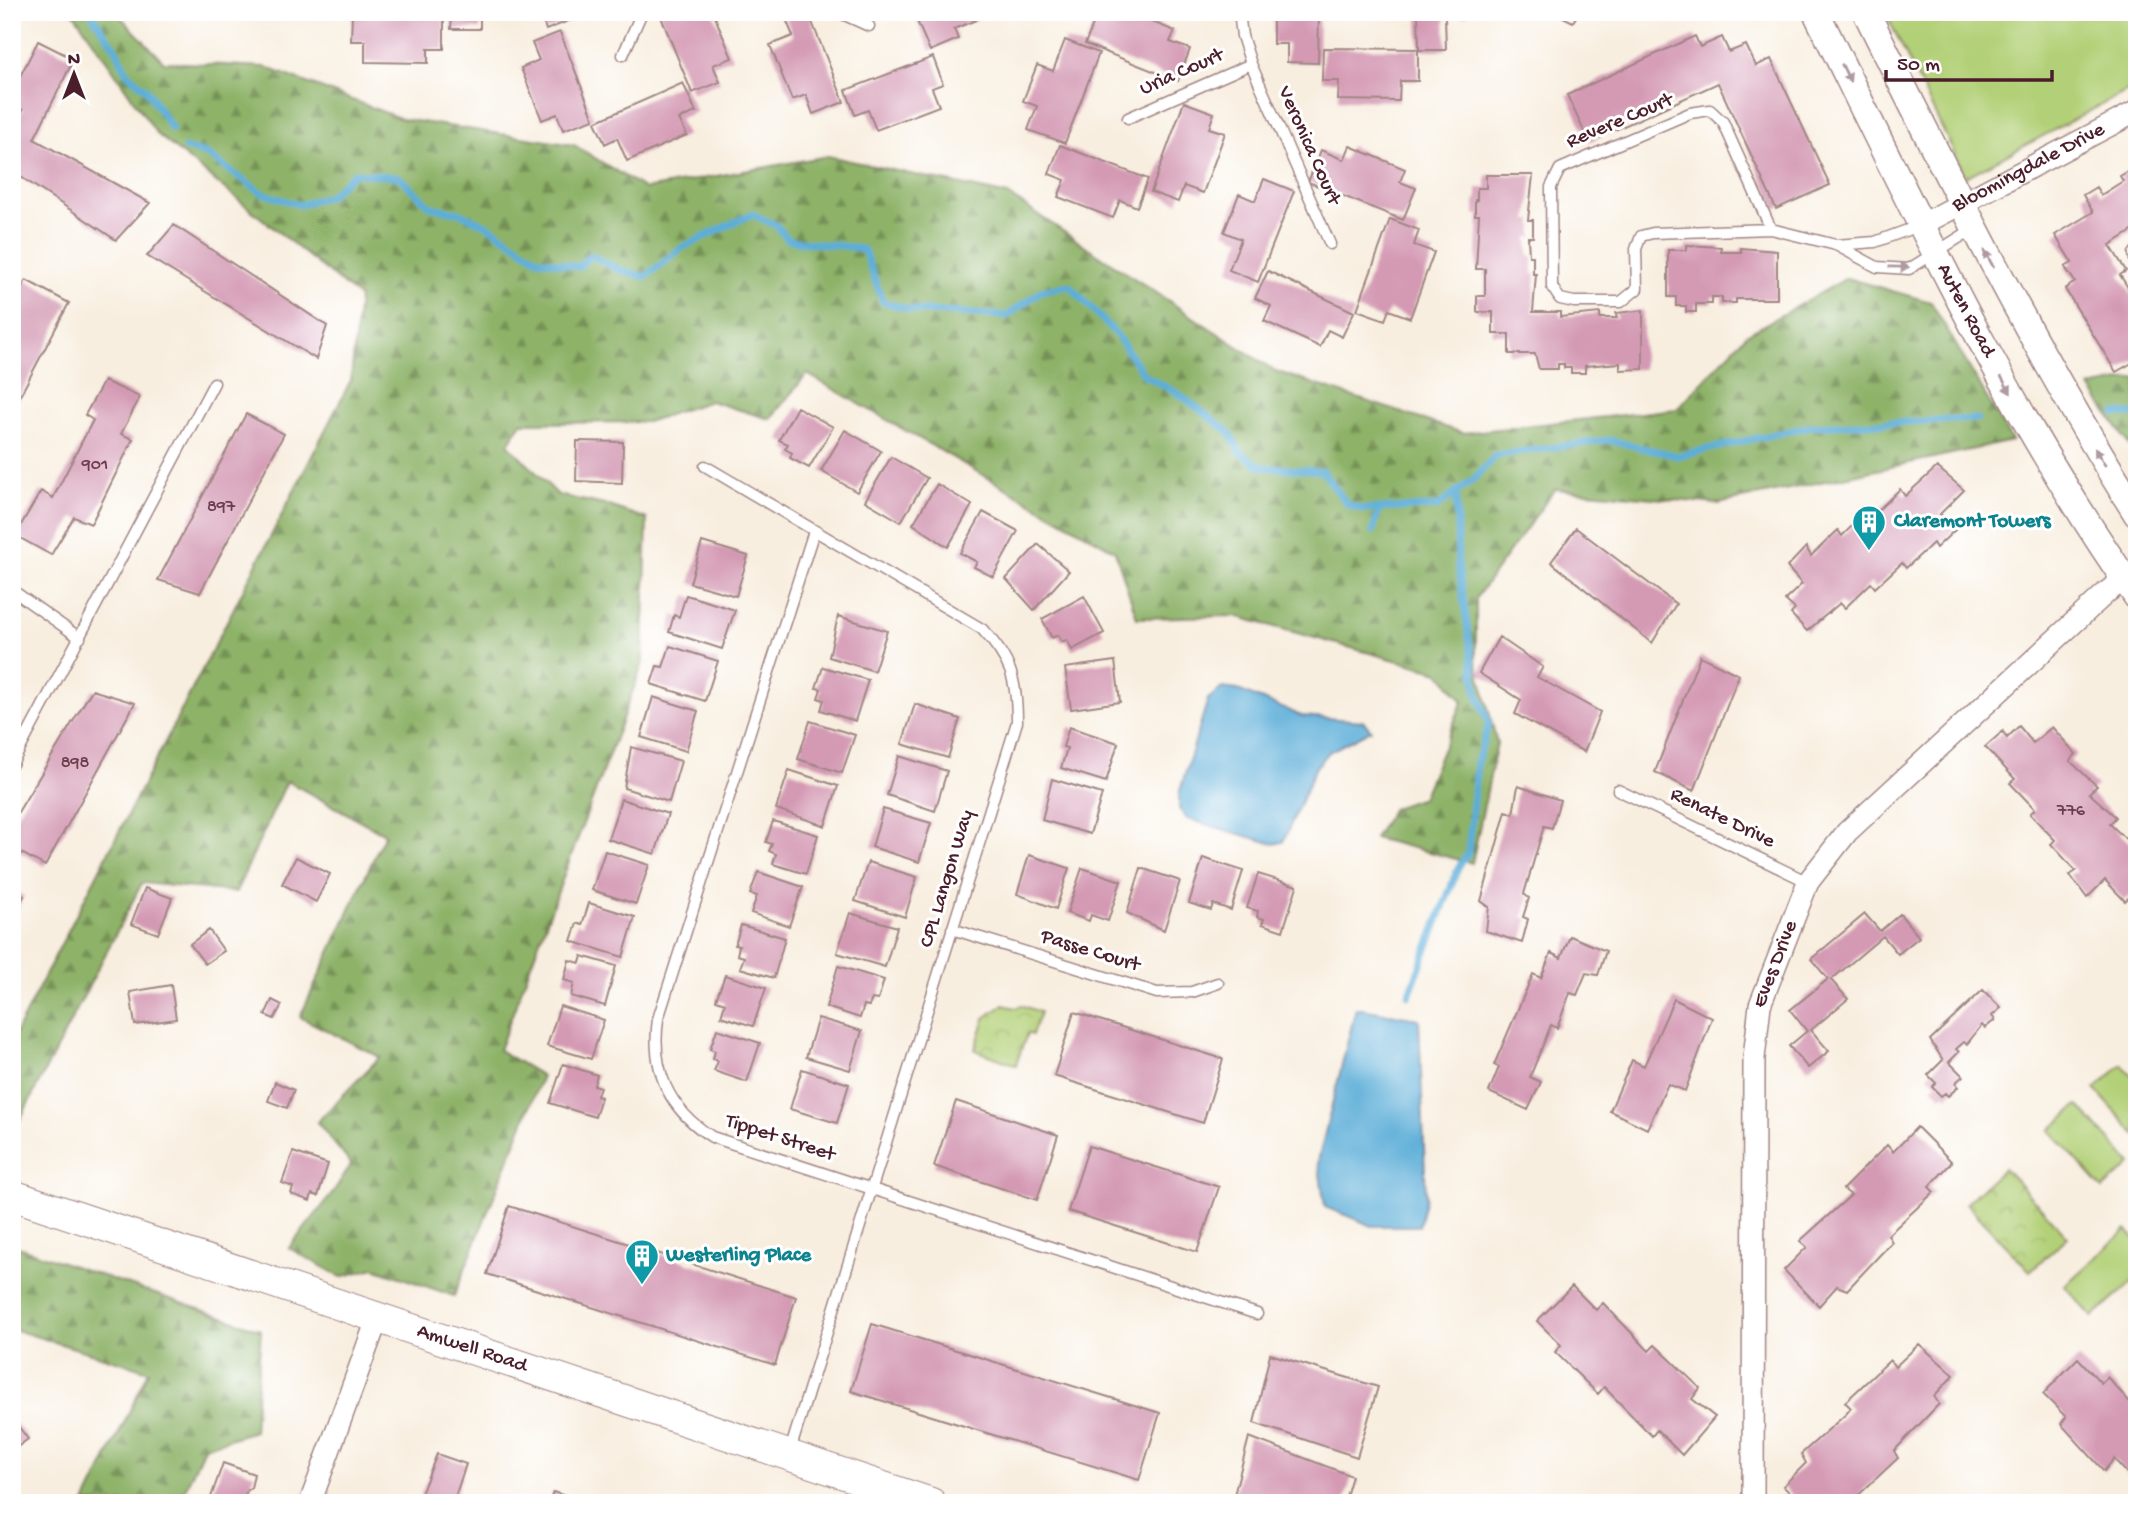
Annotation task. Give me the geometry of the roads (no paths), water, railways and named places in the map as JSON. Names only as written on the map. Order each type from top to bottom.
[{"type":"main road","name":"Amwell Road","points":[[12,1195],[931,1503]]},
{"type":"street","name":"Auten Road","points":[[1816,12],[1984,347],[2036,439],[2132,582]]},
{"type":"street","name":"Auten Road","points":[[1866,12],[1973,229],[2073,413],[2137,514]]},
{"type":"street","name":"Bloomingdale Drive","points":[[1921,225],[2137,111]]},
{"type":"street","name":"Eves Drive","points":[[1753,1503],[1754,1058],[1760,1004],[1808,882],[1847,832],[2132,582]]},
{"type":"street","points":[[310,1503],[378,1317]]},
{"type":"lane","points":[[623,55],[642,12]]},
{"type":"lane","points":[[838,12],[869,26]]},
{"type":"lane","name":"Veronica Court","points":[[1239,12],[1242,36],[1251,64],[1330,244]]},
{"type":"lane","name":"Uria Court","points":[[1128,118],[1251,64]]},
{"type":"lane","name":"Revere Court","points":[[1771,229],[1723,122],[1710,110],[1690,113],[1560,169],[1551,187],[1552,287],[1560,299],[1574,302],[1621,302],[1637,289],[1636,249],[1641,236],[1653,233],[1771,229],[1836,244],[1875,242],[1921,225]]},
{"type":"lane","name":"Revere Court","points":[[1836,244],[1877,267],[1909,269],[1973,229]]},
{"type":"lane","points":[[2137,250],[2134,254],[2137,270]]},
{"type":"lane","points":[[12,764],[214,383]]},
{"type":"lane","name":"CPL Langon Way","points":[[705,466],[982,629],[1000,649],[1017,689],[1017,722],[789,1454]]},
{"type":"lane","name":"Tippet Street","points":[[814,531],[658,1019],[655,1042],[665,1090],[693,1125],[712,1138],[1256,1314]]},
{"type":"lane","points":[[12,590],[80,638]]},
{"type":"lane","name":"Renate Drive","points":[[1618,790],[1808,882]]},
{"type":"lane","name":"Passe Court","points":[[952,929],[1157,993],[1192,992],[1217,984]]},
{"type":"water","points":[[1222,688],[1238,690],[1302,716],[1363,721],[1371,730],[1329,752],[1316,767],[1283,842],[1274,844],[1187,819],[1179,809],[1179,794],[1208,699]]},
{"type":"water","points":[[1356,1008],[1419,1019],[1426,1197],[1419,1226],[1372,1226],[1325,1207],[1318,1161]]},
{"type":"waterway","points":[[90,12],[116,49],[127,73],[146,89],[172,129]]},
{"type":"waterway","points":[[185,148],[206,154],[262,193],[300,205],[329,196],[354,173],[399,177],[431,207],[460,213],[488,226],[538,259],[579,267],[590,255],[618,269],[645,277],[683,247],[752,214],[777,226],[787,239],[864,250],[883,302],[910,310],[1007,316],[1041,291],[1069,285],[1116,334],[1144,375],[1179,394],[1229,432],[1241,453],[1262,467],[1322,471],[1348,505],[1363,509],[1437,507],[1474,479],[1496,455],[1608,440],[1678,456],[1811,426],[1977,419]]},
{"type":"waterway","points":[[2116,414],[2137,414]]},
{"type":"waterway","points":[[1409,995],[1459,866],[1468,853],[1477,762],[1489,724],[1477,692],[1458,564],[1456,491]]},
{"type":"waterway","points":[[1373,531],[1379,508]]},
{"type":"place","name":"Claremont Towers","points":[[1869,552]]},
{"type":"place","name":"Westerling Place","points":[[642,1286]]}]
